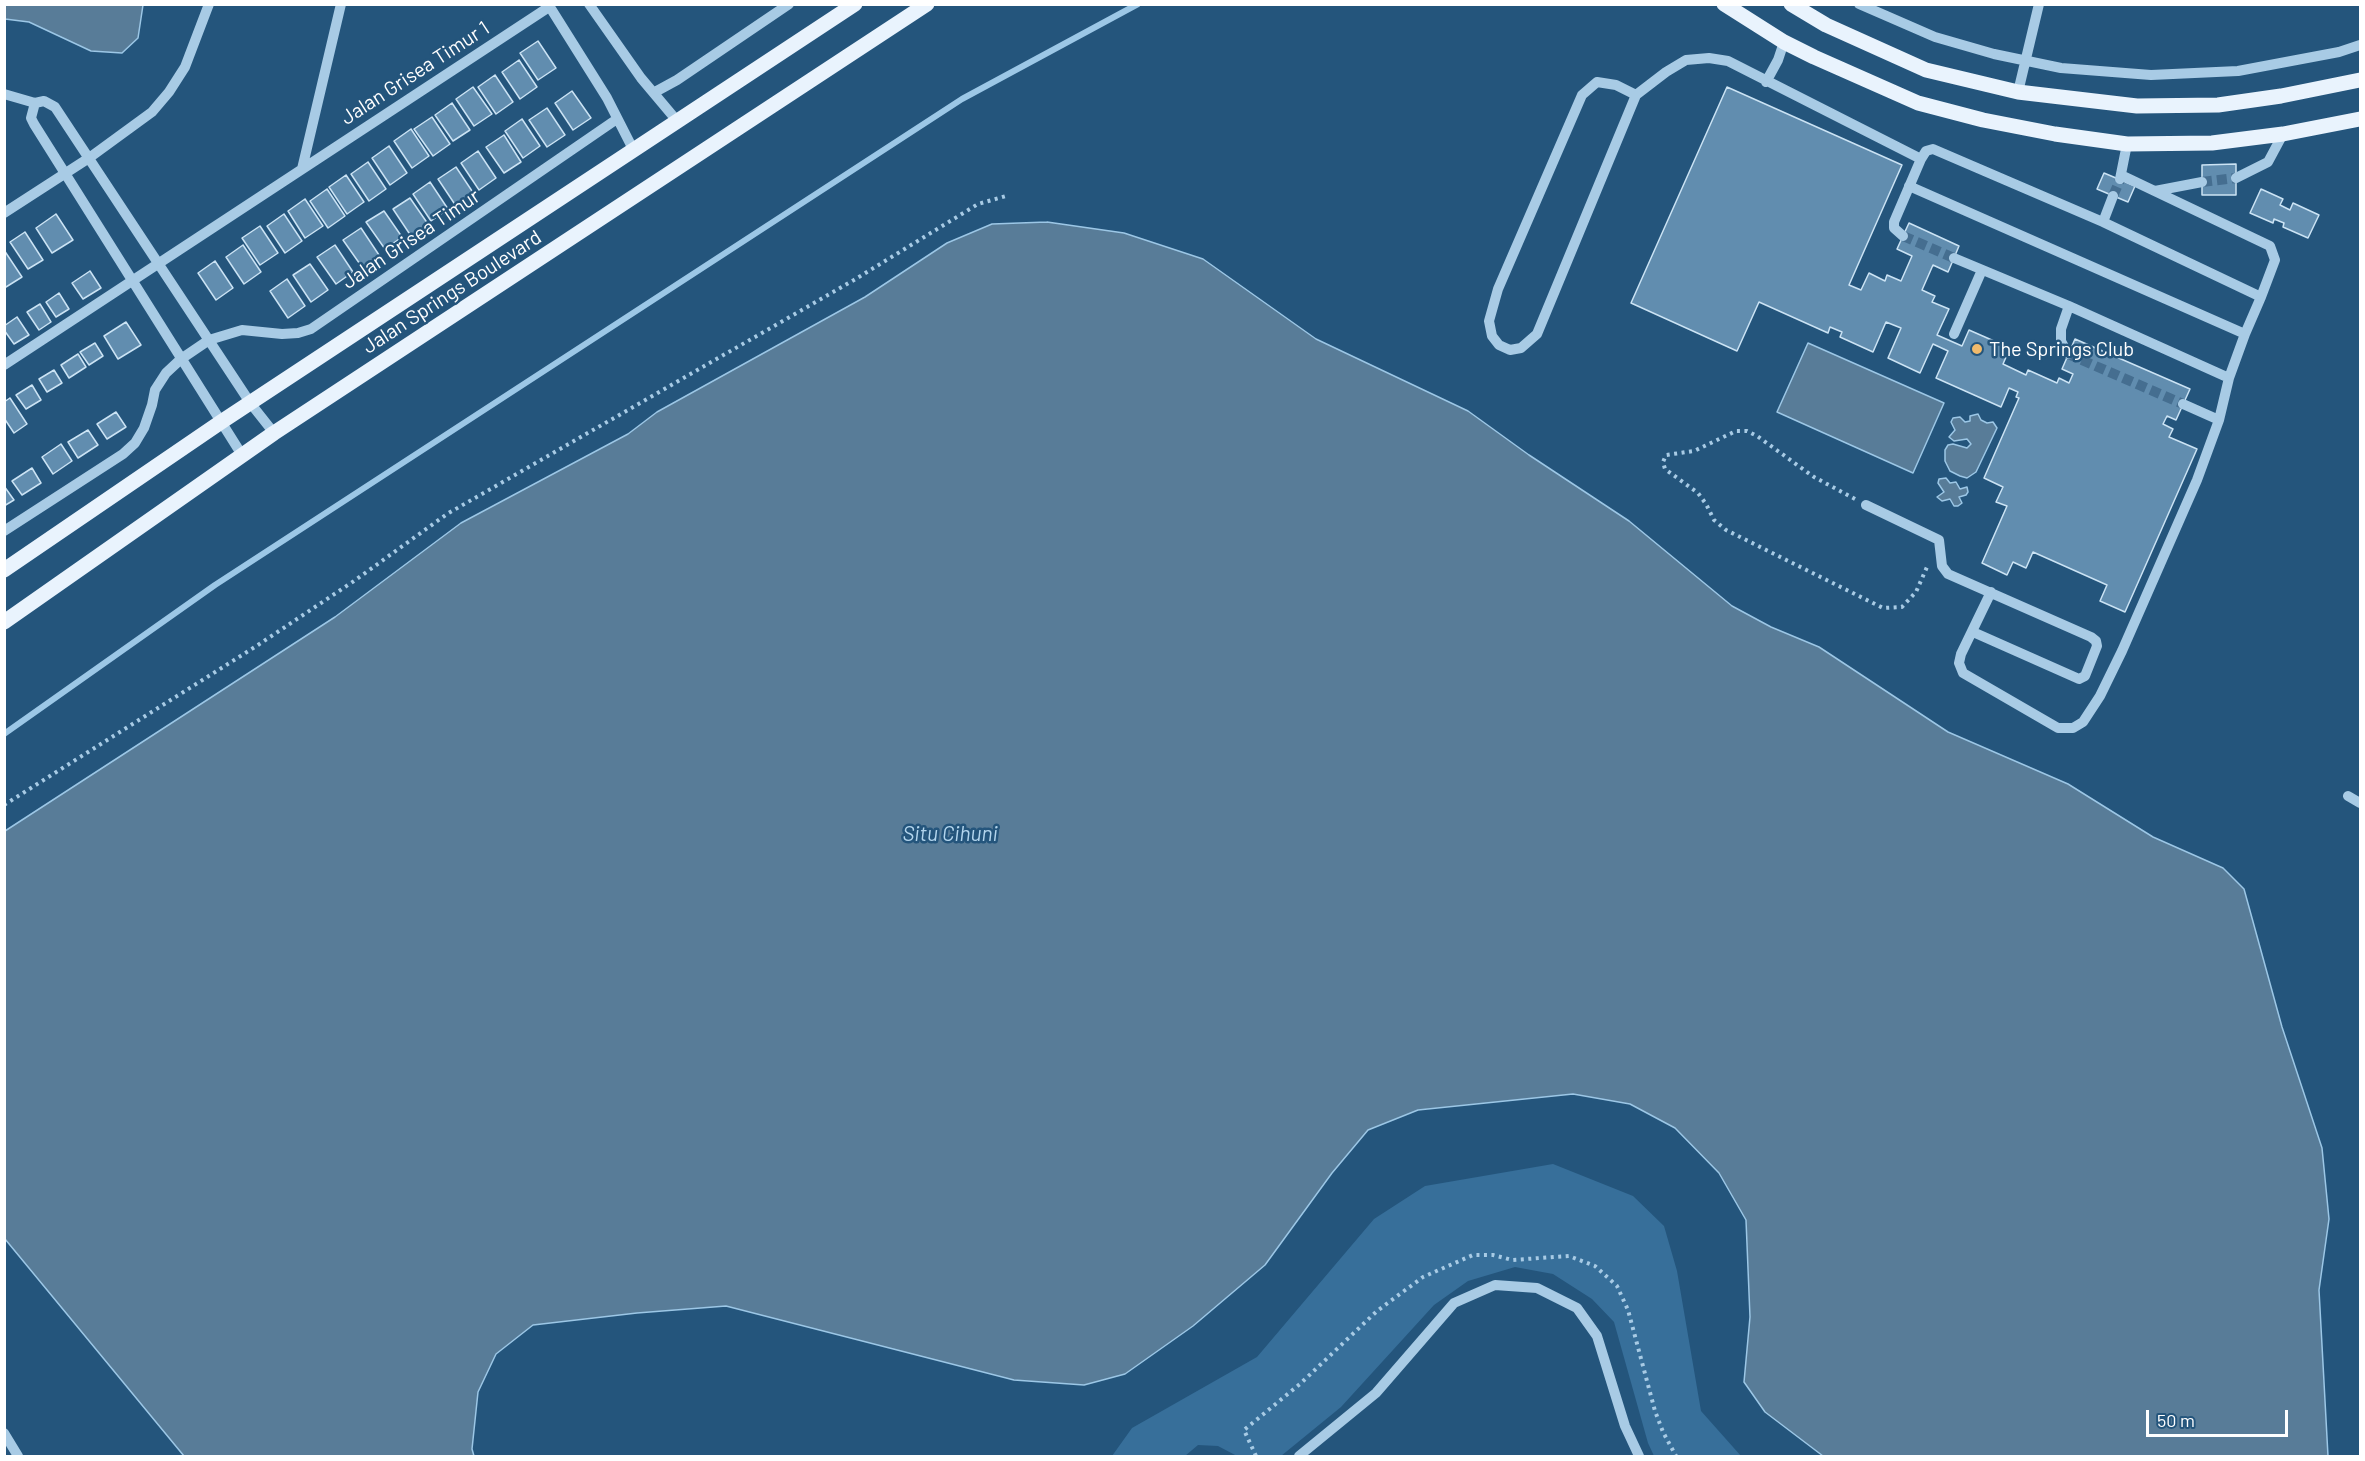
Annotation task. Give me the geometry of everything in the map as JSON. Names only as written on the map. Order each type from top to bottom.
[{"type":"main road","name":"Jalan Springs Boulevard","points":[[4,570],[221,422],[855,4]]},
{"type":"main road","name":"Jalan Springs Boulevard","points":[[4,622],[274,433],[927,4]]},
{"type":"main road","points":[[1724,4],[1784,42],[1876,87],[1918,103],[1983,120],[2045,132],[2127,144],[2212,143],[2283,134],[2361,119]]},
{"type":"main road","points":[[1791,4],[1826,26],[1926,70],[2018,92],[2138,106],[2218,105],[2281,96],[2361,80]]},
{"type":"street","points":[[4,213],[89,158],[152,112],[169,92],[185,67],[209,4]]},
{"type":"street","name":"Jalan Grisea Timur 1","points":[[302,170],[341,4]]},
{"type":"street","points":[[589,4],[641,78],[678,122]]},
{"type":"street","points":[[655,92],[677,80],[789,4]]},
{"type":"street","points":[[1859,4],[1935,37],[2025,62],[2061,68],[2151,75],[2206,73],[2279,64],[2339,52],[2361,45]]},
{"type":"street","points":[[2018,92],[2039,4]]},
{"type":"street","points":[[548,6],[607,98],[634,151]]},
{"type":"street","name":"Jalan Grisea Timur 1","points":[[4,365],[548,6]]},
{"type":"street","points":[[1766,82],[1778,60],[1784,42]]},
{"type":"street","points":[[1636,95],[1616,85],[1597,82],[1582,95],[1498,289],[1489,321],[1492,336],[1499,345],[1510,350],[1521,348],[1537,334],[1636,95],[1686,60],[1709,58],[1728,61],[1921,159]]},
{"type":"street","points":[[4,94],[35,103],[44,101],[55,107],[251,404],[274,433]]},
{"type":"street","points":[[35,103],[32,118],[64,174],[242,455]]},
{"type":"street","name":"Jalan Grisea Timur","points":[[4,531],[135,444],[144,428],[155,390],[166,373],[181,359],[209,340],[242,330],[282,334],[311,329],[617,119]]},
{"type":"street","points":[[2236,178],[2268,162],[2283,134]]},
{"type":"street","points":[[1991,592],[1961,654],[1959,663],[1963,674],[2058,728],[2073,728],[2083,722],[2100,696],[2122,651],[2197,480],[2219,420],[2229,378],[2275,260],[2270,246],[2121,177],[2127,144]]},
{"type":"street","points":[[1903,236],[1894,228],[1894,222],[1921,159],[1926,151],[1933,149],[2103,222],[2261,297]]},
{"type":"street","points":[[2154,191],[2202,182]]},
{"type":"street","points":[[1909,186],[2245,334]]},
{"type":"street","points":[[2103,222],[2113,196]]},
{"type":"street","points":[[1954,258],[2069,306],[2229,378]]},
{"type":"street","points":[[1954,334],[1982,270]]},
{"type":"street","points":[[2068,354],[2061,341],[2061,329],[2069,306]]},
{"type":"street","points":[[2182,405],[2219,420]]},
{"type":"street","points":[[1866,505],[1939,540],[1944,571],[2091,637],[2096,641],[2097,646],[2085,676],[2079,679],[1973,632]]},
{"type":"street","points":[[2348,796],[2361,803]]},
{"type":"street","points":[[1299,1456],[1376,1393],[1454,1303],[1495,1285],[1537,1288],[1577,1308],[1597,1336],[1625,1426],[1639,1456]]},
{"type":"street","points":[[4,1433],[18,1456]]},
{"type":"path","points":[[4,805],[268,639],[447,514],[854,280],[978,204],[1006,196]]},
{"type":"path","points":[[1866,505],[1814,477],[1757,436],[1746,431],[1736,431],[1694,451],[1666,455],[1663,462],[1665,469],[1698,493],[1707,504],[1714,520],[1726,530],[1883,608],[1902,607],[1916,592],[1939,540]]},
{"type":"path","points":[[1256,1456],[1244,1430],[1300,1384],[1377,1311],[1423,1277],[1473,1255],[1493,1255],[1512,1260],[1569,1256],[1595,1266],[1617,1286],[1628,1310],[1655,1411],[1676,1456]]},
{"type":"shaded area","points":[[1553,1164],[1633,1196],[1664,1226],[1677,1271],[1701,1411],[1741,1456],[1654,1456],[1648,1443],[1614,1322],[1592,1299],[1553,1274],[1515,1267],[1468,1281],[1434,1305],[1341,1407],[1281,1456],[1237,1456],[1218,1446],[1198,1445],[1185,1456],[1112,1456],[1132,1428],[1257,1357],[1374,1219],[1425,1186]]},
{"type":"water","points":[[5,4],[143,5],[138,38],[122,53],[91,51],[29,22],[5,19]]},
{"type":"water","name":"Situ Cihuni","points":[[1047,222],[1124,233],[1203,259],[1316,339],[1468,411],[1529,455],[1629,521],[1732,606],[1771,627],[1819,647],[1948,732],[2068,784],[2153,837],[2223,868],[2244,889],[2282,1027],[2322,1148],[2329,1219],[2319,1290],[2328,1456],[1823,1456],[1765,1412],[1744,1382],[1750,1317],[1746,1220],[1719,1173],[1675,1128],[1630,1104],[1573,1094],[1418,1110],[1368,1130],[1332,1173],[1265,1265],[1193,1326],[1125,1374],[1084,1385],[1014,1380],[726,1306],[637,1313],[533,1325],[496,1354],[478,1392],[472,1449],[474,1456],[184,1456],[5,1239],[5,831],[335,617],[461,523],[628,434],[657,412],[865,297],[947,243],[992,224]]},
{"type":"water","points":[[1808,343],[1944,403],[1913,473],[1777,412]]},
{"type":"water","points":[[1978,414],[1981,420],[1987,423],[1993,422],[1997,428],[1976,472],[1967,478],[1950,471],[1945,461],[1945,450],[1948,445],[1967,448],[1971,444],[1967,439],[1954,441],[1949,437],[1955,430],[1951,422],[1953,418],[1960,417],[1965,422],[1970,421],[1970,416]]},
{"type":"water","points":[[1946,478],[1950,483],[1956,482],[1960,489],[1967,487],[1968,492],[1959,497],[1962,503],[1958,506],[1954,506],[1950,499],[1942,501],[1937,497],[1944,492],[1938,483],[1939,479]]},
{"type":"building","points":[[538,41],[556,68],[538,80],[520,53]]},
{"type":"building","points":[[519,60],[537,87],[520,99],[502,72]]},
{"type":"building","points":[[495,75],[513,102],[496,114],[478,87]]},
{"type":"building","points":[[473,87],[492,114],[474,126],[456,99]]},
{"type":"building","name":"The Springs Club","points":[[1727,87],[1902,165],[1849,285],[1861,290],[1869,273],[1885,281],[1887,275],[1901,281],[1912,256],[1897,249],[1909,223],[1959,246],[1948,272],[1933,265],[1922,290],[1935,296],[1932,302],[1949,309],[1937,335],[1962,346],[1969,330],[2010,348],[2003,364],[2026,375],[2028,370],[2057,383],[2059,378],[2069,383],[2073,374],[2062,369],[2075,339],[2190,389],[2176,420],[2167,416],[2163,424],[2173,429],[2169,437],[2197,449],[2125,612],[2100,601],[2107,585],[2033,552],[2026,568],[2013,562],[2007,575],[1982,563],[2007,506],[1996,502],[2003,487],[1984,478],[2019,398],[2016,397],[2018,392],[2009,388],[2001,407],[1936,378],[1948,351],[1933,344],[1920,373],[1888,358],[1901,328],[1886,322],[1873,352],[1840,337],[1842,332],[1830,327],[1828,333],[1759,302],[1737,351],[1631,303]]},
{"type":"building","points":[[572,91],[591,118],[573,130],[555,103]]},
{"type":"building","points":[[452,103],[470,130],[453,141],[435,115]]},
{"type":"building","points":[[547,108],[565,135],[547,147],[529,120]]},
{"type":"building","points":[[432,117],[450,144],[433,156],[414,129]]},
{"type":"building","points":[[522,119],[540,146],[523,158],[505,131]]},
{"type":"building","points":[[411,129],[429,156],[412,168],[394,141]]},
{"type":"building","points":[[504,135],[521,162],[504,173],[486,147]]},
{"type":"building","points":[[389,146],[407,173],[390,185],[372,158]]},
{"type":"building","points":[[478,151],[496,178],[479,190],[461,163]]},
{"type":"building","points":[[368,162],[386,189],[369,201],[351,174]]},
{"type":"building","points":[[2236,164],[2236,195],[2202,195],[2202,165]]},
{"type":"building","points":[[456,167],[474,194],[456,206],[438,179]]},
{"type":"building","points":[[2104,173],[2135,186],[2128,202],[2097,189]]},
{"type":"building","points":[[346,175],[364,202],[347,214],[329,187]]},
{"type":"building","points":[[430,182],[448,209],[431,221],[413,194]]},
{"type":"building","points":[[327,189],[345,216],[328,228],[310,201]]},
{"type":"building","points":[[2261,189],[2283,199],[2280,205],[2290,210],[2293,203],[2319,215],[2308,238],[2283,227],[2284,223],[2274,219],[2273,223],[2250,213]]},
{"type":"building","points":[[410,198],[428,224],[411,236],[393,209]]},
{"type":"building","points":[[305,199],[323,226],[305,238],[288,211]]},
{"type":"building","points":[[384,211],[402,237],[385,249],[366,222]]},
{"type":"building","points":[[56,214],[73,240],[52,253],[36,228]]},
{"type":"building","points":[[284,214],[302,241],[285,253],[267,226]]},
{"type":"building","points":[[260,226],[278,253],[260,265],[242,238]]},
{"type":"building","points":[[361,228],[379,255],[362,267],[343,240]]},
{"type":"building","points":[[25,232],[43,260],[28,269],[10,242]]},
{"type":"building","points":[[243,245],[261,272],[244,284],[226,257]]},
{"type":"building","points":[[335,245],[353,272],[336,284],[317,257]]},
{"type":"building","points":[[4,250],[22,277],[6,287],[4,285]]},
{"type":"building","points":[[215,261],[233,288],[216,300],[198,273]]},
{"type":"building","points":[[310,264],[328,290],[311,302],[293,275]]},
{"type":"building","points":[[90,271],[101,288],[83,299],[72,283]]},
{"type":"building","points":[[287,279],[305,306],[288,318],[270,291]]},
{"type":"building","points":[[59,293],[69,309],[56,317],[46,302]]},
{"type":"building","points":[[40,304],[51,322],[39,330],[27,312]]},
{"type":"building","points":[[17,317],[29,335],[14,344],[4,330],[4,326]]},
{"type":"building","points":[[126,322],[141,345],[118,359],[104,336]]},
{"type":"building","points":[[95,343],[103,356],[89,365],[80,352]]},
{"type":"building","points":[[78,354],[86,367],[69,378],[61,365]]},
{"type":"building","points":[[54,370],[62,383],[47,392],[39,379]]},
{"type":"building","points":[[32,385],[41,400],[26,409],[16,395]]},
{"type":"building","points":[[10,398],[27,424],[14,433],[4,418],[4,402]]},
{"type":"building","points":[[116,412],[126,427],[107,439],[97,424]]},
{"type":"building","points":[[88,430],[98,445],[78,458],[68,442]]},
{"type":"building","points":[[61,444],[72,461],[53,474],[42,457]]},
{"type":"building","points":[[32,468],[41,483],[22,495],[12,481]]},
{"type":"building","points":[[4,486],[14,500],[4,506]]},
{"type":"waterway","points":[[4,734],[215,585],[962,99],[1138,4]]},
{"type":"tunnel","points":[[2202,182],[2236,178]]},
{"type":"tunnel","points":[[2113,196],[2120,180]]},
{"type":"tunnel","points":[[1903,236],[1954,258]]},
{"type":"tunnel","points":[[2068,354],[2183,404]]},
{"type":"place","name":"The Springs Club","points":[[1977,349]]}]
